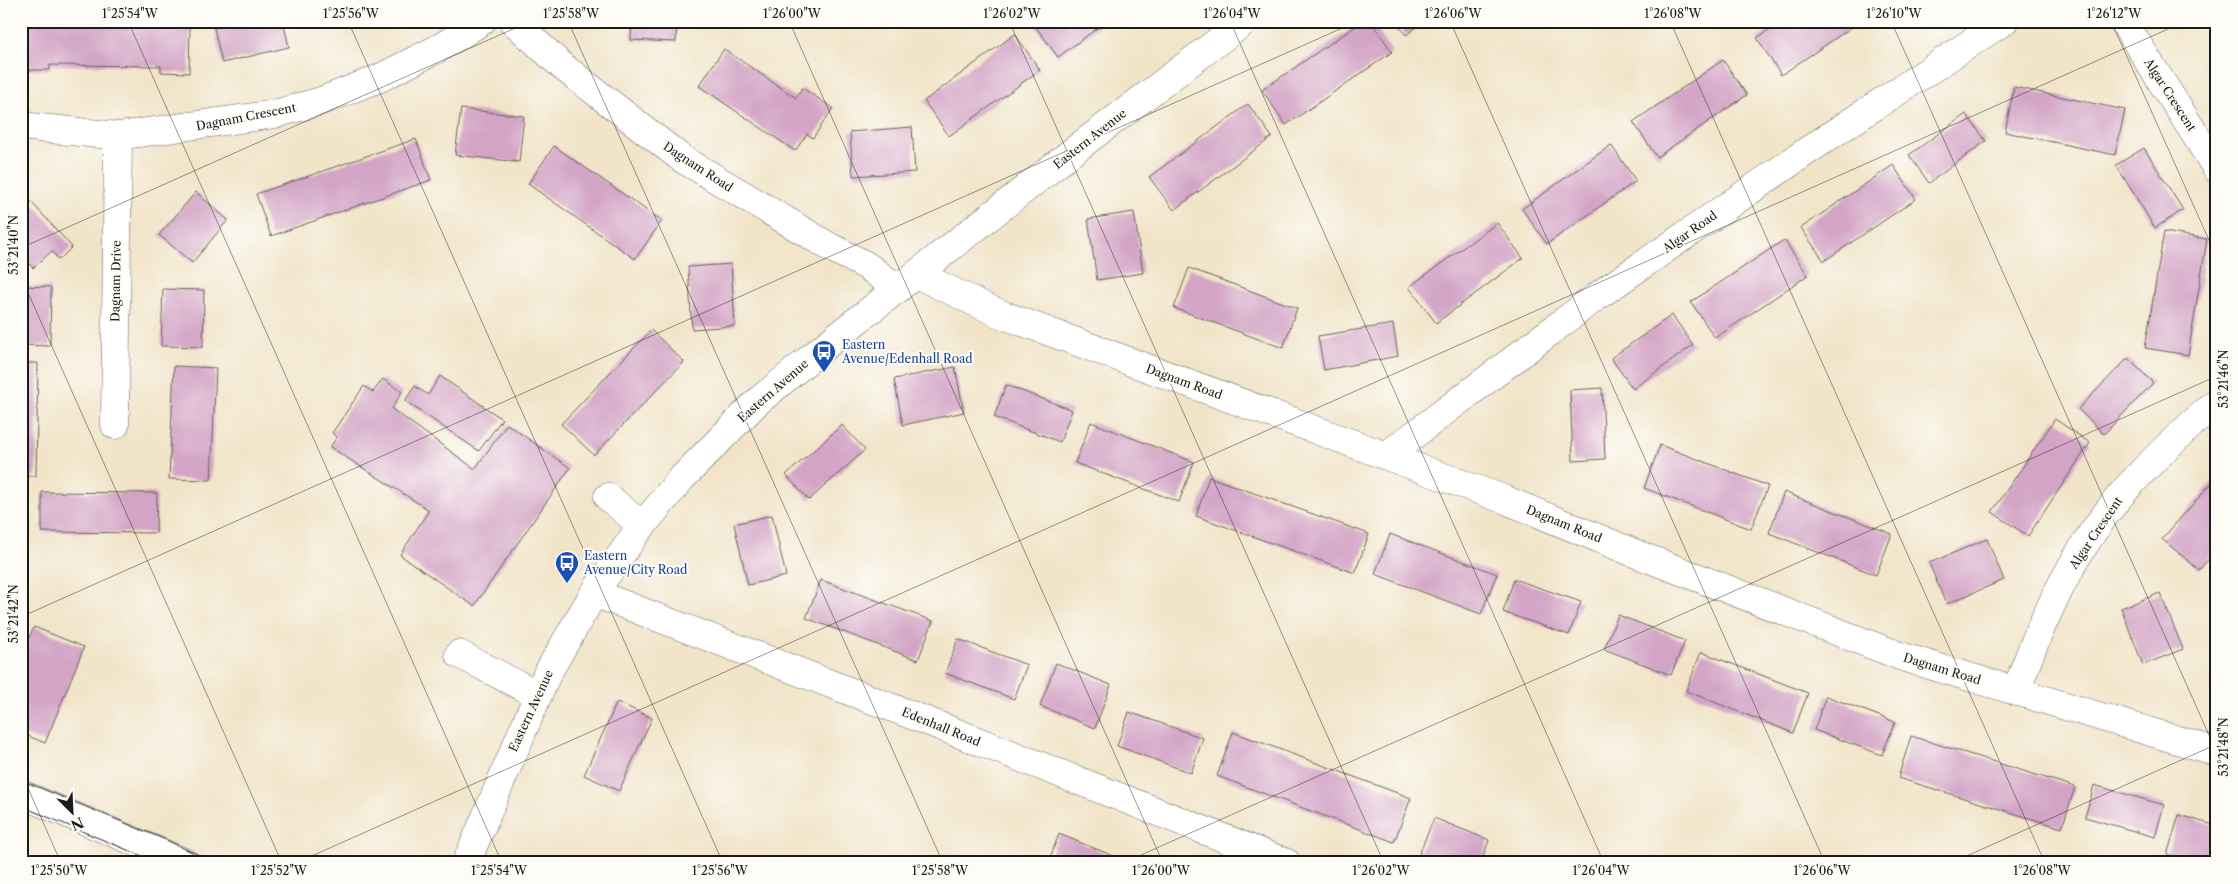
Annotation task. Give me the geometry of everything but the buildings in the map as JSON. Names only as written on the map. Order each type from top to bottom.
[{"type":"street","name":"Dagnam Crescent","points":[[21,126],[118,136],[274,114],[321,100],[380,78],[441,47],[482,21]]},
{"type":"street","name":"Dagnam Road","points":[[513,21],[562,66],[681,158],[830,247],[867,266],[1506,500],[1900,656],[2217,752]]},
{"type":"street","name":"Eastern Avenue","points":[[466,863],[547,674],[594,593],[642,526],[681,479],[756,403],[836,337],[1081,145],[1245,21]]},
{"type":"street","name":"Algar Road","points":[[1386,456],[1596,297],[1810,149],[2004,21]]},
{"type":"street","name":"Algar Crescent","points":[[2123,21],[2217,168]]},
{"type":"street","name":"Dagnam Drive","points":[[114,425],[118,136]]},
{"type":"street","name":"Algar Crescent","points":[[2016,692],[2044,617],[2080,551],[2126,490],[2182,432],[2217,402]]},
{"type":"street","points":[[608,497],[642,526]]},
{"type":"street","name":"Edenhall Road","points":[[594,593],[932,723],[1287,863]]},
{"type":"street","points":[[459,654],[538,695]]},
{"type":"street","points":[[21,794],[186,863]]},
{"type":"tram line","points":[[21,780],[166,840],[216,863]]},
{"type":"tram line","points":[[21,806],[159,863]]},
{"type":"place","name":"Eastern Avenue/Edenhall Road","points":[[824,373]]},
{"type":"place","name":"Eastern Avenue/City Road","points":[[567,584]]}]
